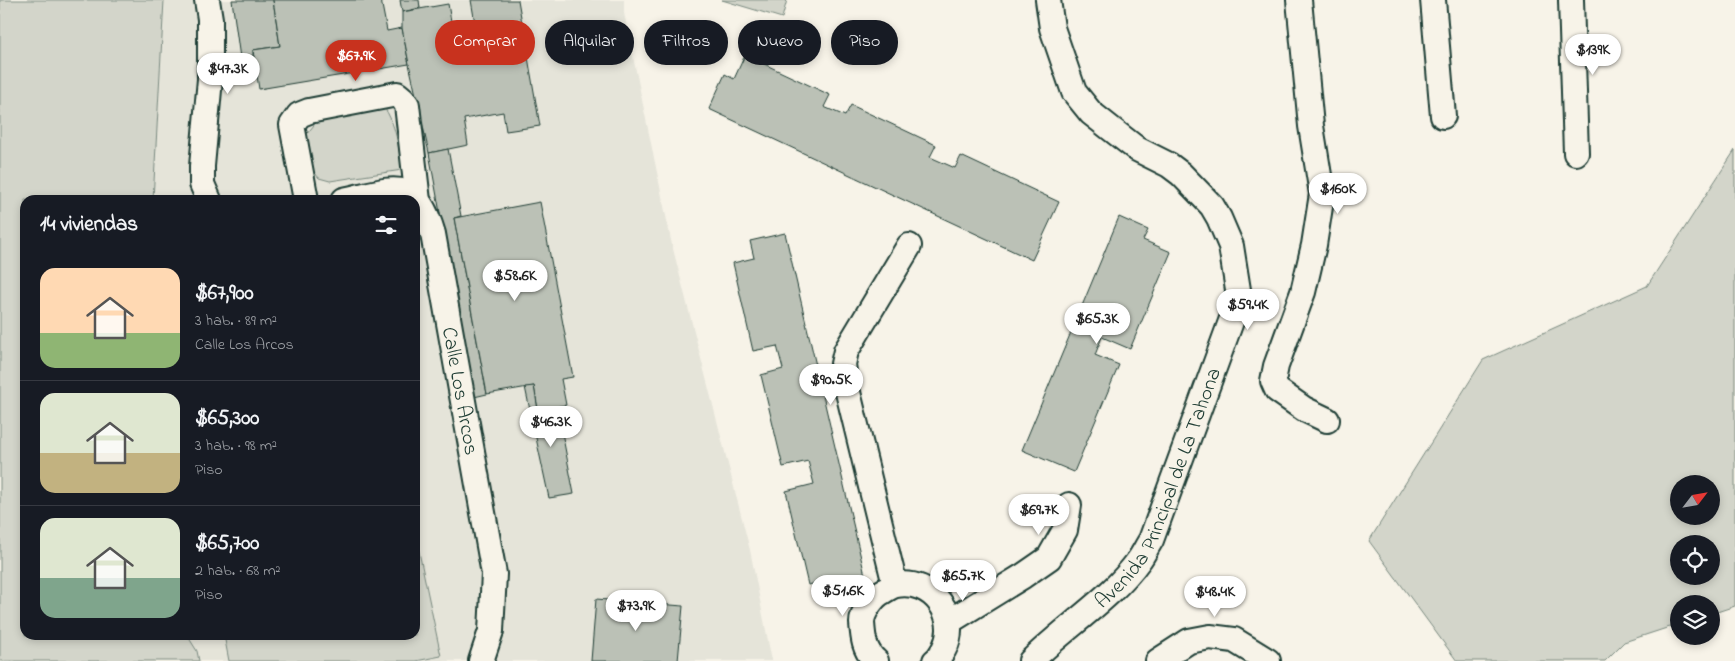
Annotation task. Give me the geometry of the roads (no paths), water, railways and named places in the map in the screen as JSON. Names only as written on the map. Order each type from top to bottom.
[{"type":"street","points":[[207,0],[210,19],[210,79],[202,166],[202,184],[207,195]]},
{"type":"street","name":"Avenida Principal de La Tahona","points":[[1031,661],[1107,594],[1139,560],[1151,540],[1233,316],[1237,304],[1238,290],[1231,246],[1212,206],[1181,174],[1169,165],[1137,149],[1091,113],[1074,92],[1052,28],[1048,0]]},
{"type":"street","points":[[1299,0],[1311,126],[1322,194],[1314,245],[1303,292],[1276,366],[1274,381],[1277,390],[1304,409],[1327,420]]},
{"type":"street","points":[[1432,0],[1443,116]]},
{"type":"street","points":[[1572,0],[1576,153]]},
{"type":"street","points":[[305,195],[292,125],[299,115],[309,111],[397,94],[404,99],[407,105],[417,195]]},
{"type":"street","points":[[367,195],[394,189],[411,195]]},
{"type":"street","name":"Calle Los Arcos","points":[[420,204],[429,219],[433,234],[494,574],[491,631],[481,661]]},
{"type":"street","points":[[895,585],[845,380],[844,364],[846,351],[909,246]]},
{"type":"street","points":[[950,621],[1049,558],[1065,530],[1069,505]]},
{"type":"street","points":[[865,656],[862,620],[874,598],[895,585],[913,585],[930,591],[942,604],[950,621],[948,640],[939,658],[935,661]]},
{"type":"street","points":[[1158,661],[1189,641],[1210,637],[1234,640],[1268,661]]}]
